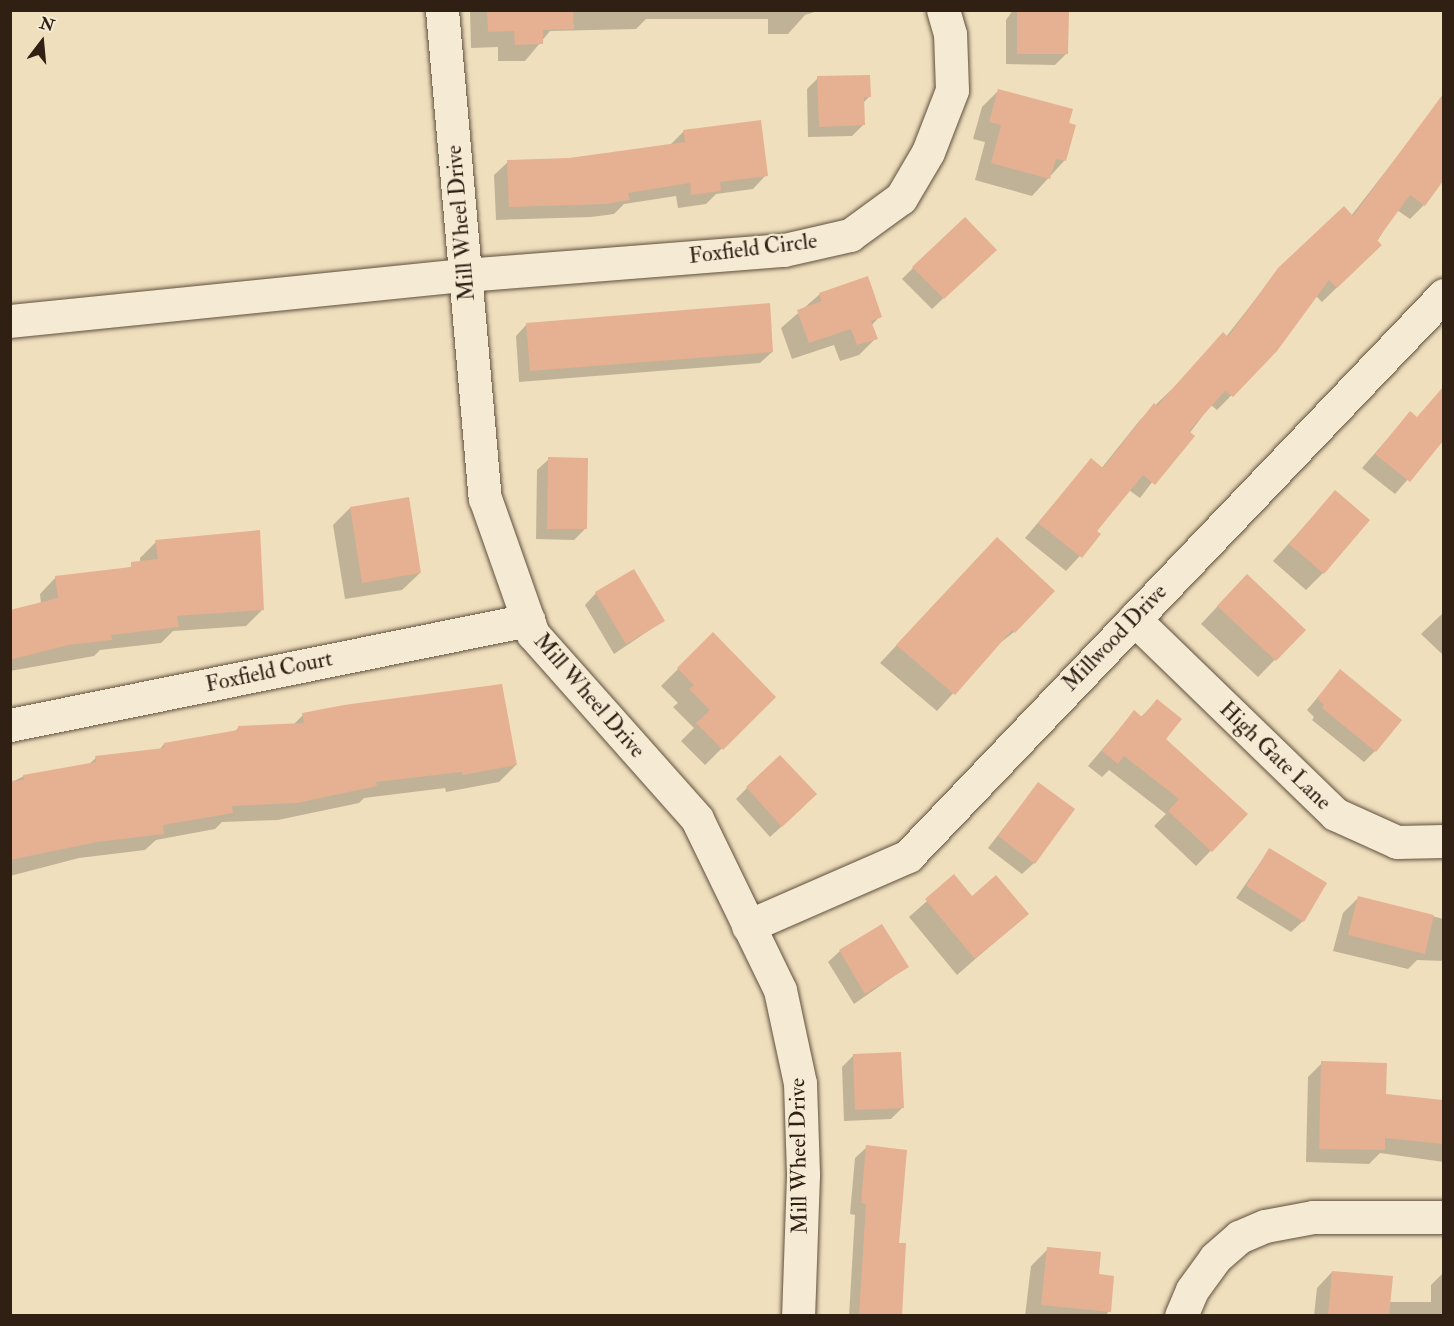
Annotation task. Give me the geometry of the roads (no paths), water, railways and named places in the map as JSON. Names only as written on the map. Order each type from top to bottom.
[{"type":"street","name":"Mill Wheel Drive","points":[[442,10],[485,498],[533,634],[697,819],[780,990],[800,1083],[804,1175],[798,1316]]},
{"type":"street","name":"Foxfield Circle","points":[[10,321],[465,275],[784,250],[850,235],[901,198],[928,152],[952,90],[950,34],[943,10]]},
{"type":"street","name":"Millwood Drive","points":[[748,926],[908,855],[1443,296]]},
{"type":"street","name":"High Gate Lane","points":[[1134,619],[1335,814],[1398,842],[1443,841]]},
{"type":"street","name":"Foxfield Court","points":[[10,725],[528,620]]},
{"type":"street","points":[[1181,1316],[1192,1290],[1215,1258],[1239,1237],[1265,1226],[1313,1217],[1443,1217]]}]
